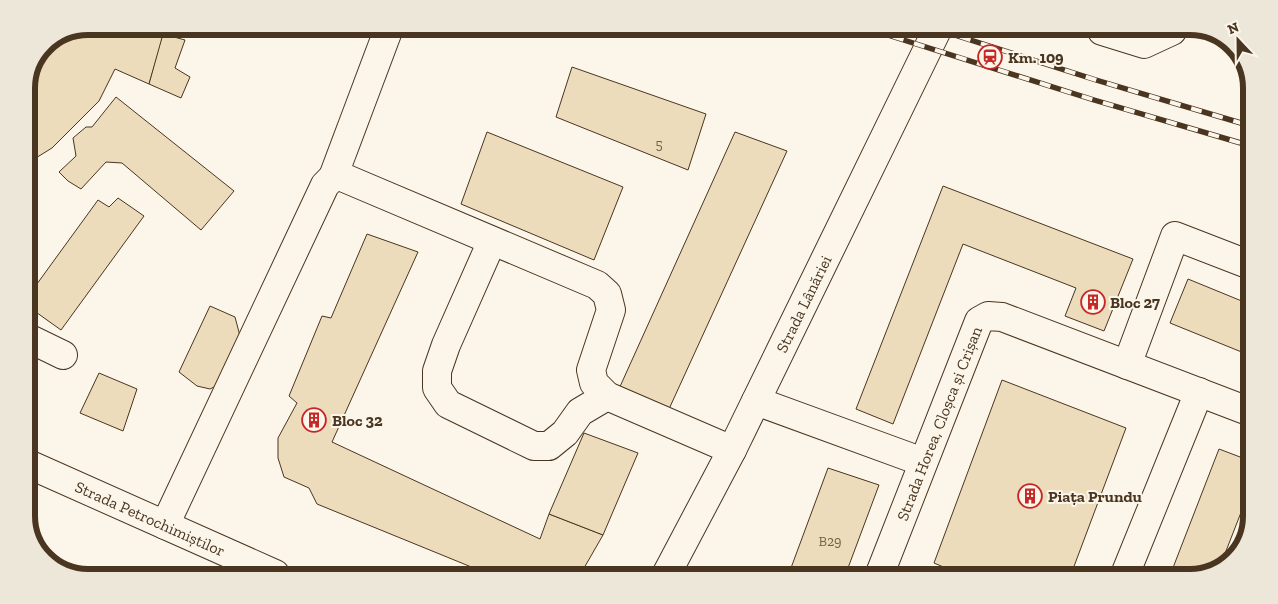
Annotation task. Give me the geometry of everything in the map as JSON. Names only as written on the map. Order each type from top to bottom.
[{"type":"street","points":[[165,525],[325,185],[333,177],[386,35]]},
{"type":"street","name":"Strada Lânăriei","points":[[670,569],[732,450],[935,35]]},
{"type":"street","points":[[1115,35],[1144,44],[1163,35]]},
{"type":"street","points":[[333,177],[342,177],[597,285],[607,294],[611,310],[592,370],[594,382],[607,396],[732,450]]},
{"type":"street","points":[[1127,365],[1174,236],[1243,262]]},
{"type":"street","points":[[492,241],[446,345],[437,372],[437,388],[448,404],[534,446],[549,446],[565,434],[580,412],[607,396]]},
{"type":"street","name":"Strada Horea, Cloșca și Crișan","points":[[882,569],[979,321],[988,316],[1002,317],[1243,409]]},
{"type":"street","points":[[35,341],[63,355]]},
{"type":"street","points":[[1128,569],[1199,392]]},
{"type":"street","points":[[756,401],[923,462]]},
{"type":"street","name":"Strada Petrochimiștilor","points":[[35,467],[264,569]]},
{"type":"building","points":[[81,35],[163,35],[149,84],[115,69],[99,101],[52,148],[35,158],[35,85],[41,65],[53,48],[62,42]]},
{"type":"building","points":[[163,35],[185,40],[175,68],[190,77],[181,98],[149,84]]},
{"type":"building","points":[[572,67],[706,114],[688,170],[556,117]]},
{"type":"building","points":[[116,97],[234,191],[201,230],[122,163],[106,162],[81,189],[68,181],[59,172],[76,156],[73,138],[86,127],[92,127]]},
{"type":"building","points":[[487,132],[623,187],[594,260],[461,204]]},
{"type":"building","points":[[735,132],[787,151],[669,409],[618,391]]},
{"type":"building","name":"Bloc 27","points":[[943,186],[1133,259],[1104,331],[1065,316],[1076,288],[963,244],[893,424],[856,409]]},
{"type":"building","points":[[118,198],[144,216],[61,330],[35,311],[35,287],[98,200],[109,207]]},
{"type":"building","name":"Bloc 32","points":[[367,234],[418,252],[332,442],[540,539],[549,514],[603,535],[583,569],[476,569],[317,504],[309,488],[284,477],[278,458],[278,438],[297,403],[289,396],[322,316],[331,318]]},
{"type":"building","points":[[1188,279],[1243,302],[1243,353],[1170,323]]},
{"type":"building","points":[[210,306],[235,317],[240,336],[222,383],[210,389],[197,386],[179,372]]},
{"type":"building","points":[[99,373],[137,389],[123,431],[80,413]]},
{"type":"building","name":"Piața Prundu","points":[[1002,380],[1126,428],[1073,569],[948,569],[934,563]]},
{"type":"building","points":[[584,433],[638,453],[603,535],[549,514]]},
{"type":"building","points":[[1219,449],[1243,458],[1243,507],[1224,557],[1210,565],[1197,569],[1172,569]]},
{"type":"building","points":[[828,468],[879,485],[848,569],[791,569]]},
{"type":"railway","points":[[888,35],[1094,100],[1243,144]]},
{"type":"railway","points":[[955,35],[1243,124]]},
{"type":"place","name":"Km. 109","points":[[990,57]]},
{"type":"place","name":"Bloc 27","points":[[1093,302]]},
{"type":"place","name":"Bloc 32","points":[[314,420]]},
{"type":"place","name":"Piața Prundu","points":[[1030,496]]}]
